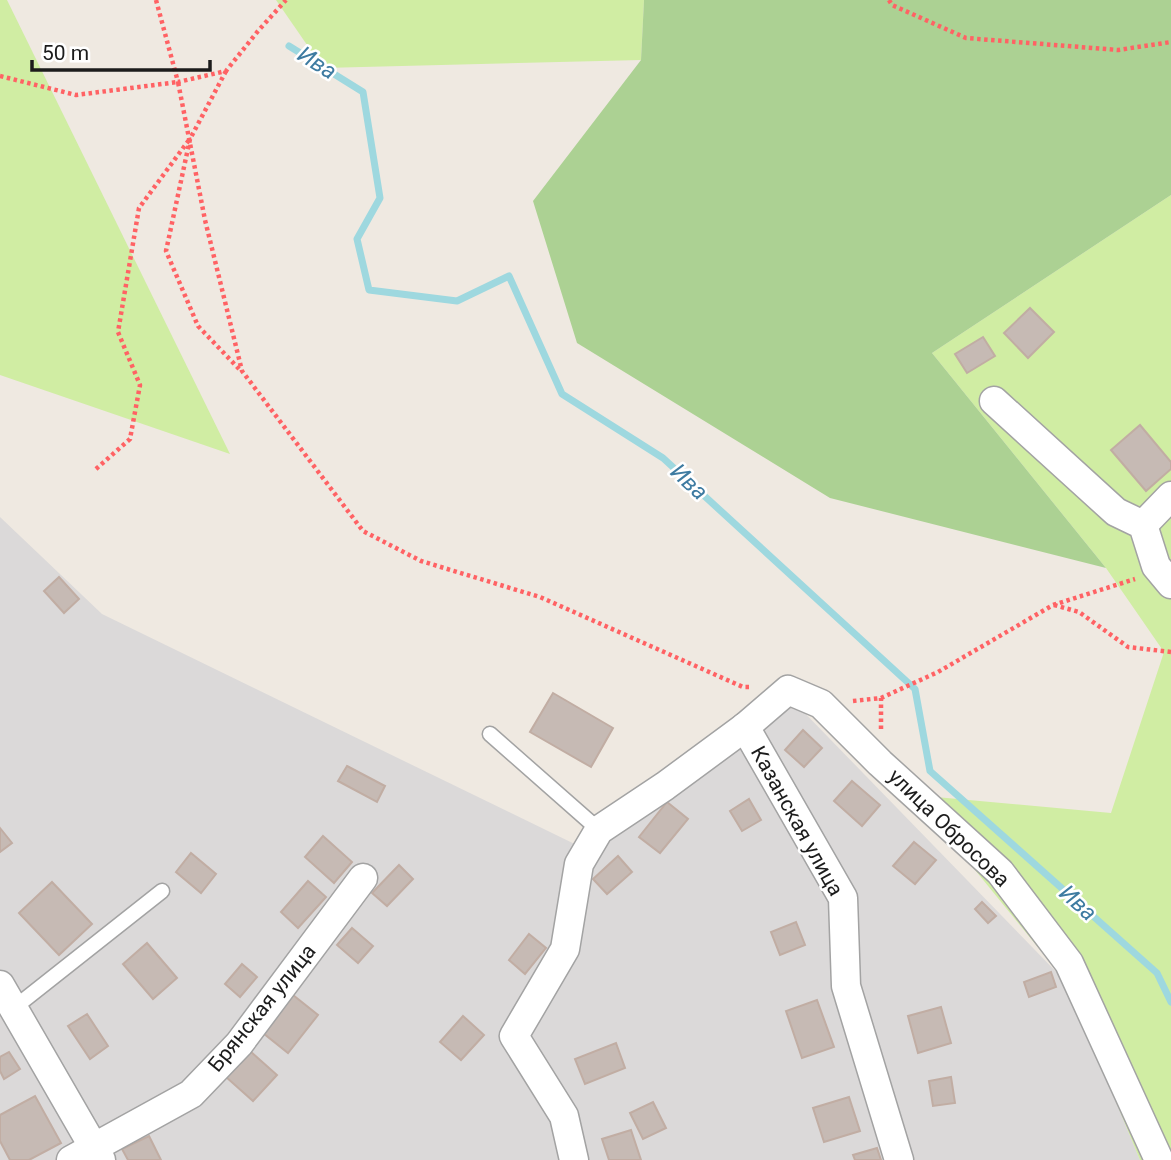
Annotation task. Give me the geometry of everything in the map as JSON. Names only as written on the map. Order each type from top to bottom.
[{"type":"street","points":[[994,401],[1116,512],[1143,525],[1156,566],[1171,584]]},
{"type":"street","points":[[1143,525],[1171,496]]},
{"type":"street","points":[[574,1160],[564,1116],[514,1036],[565,949],[579,864],[599,830],[745,727],[788,690]]},
{"type":"street","name":"улица Обросова","points":[[788,690],[821,704],[880,763],[1000,872],[1069,962],[1159,1160]]},
{"type":"street","name":"Казанская улица","points":[[745,727],[843,898],[846,986],[899,1160]]},
{"type":"street","name":"Брянская улица","points":[[89,1156],[191,1094],[239,1044],[363,878]]},
{"type":"street","points":[[7,996],[89,1156]]},
{"type":"lane","points":[[490,734],[599,830]]},
{"type":"lane","points":[[7,996],[162,891]]},
{"type":"path","points":[[156,0],[178,82],[205,220],[242,371]]},
{"type":"path","points":[[96,469],[130,439],[140,385],[118,332],[139,208],[190,139],[226,71],[286,0]]},
{"type":"path","points":[[889,0],[892,5],[966,38],[1118,50],[1171,42]]},
{"type":"path","points":[[0,76],[76,95],[178,82],[226,71]]},
{"type":"path","points":[[190,139],[166,251],[198,326],[242,371],[363,531],[421,561],[540,597],[743,687],[788,690]]},
{"type":"path","points":[[881,698],[938,672],[1053,605],[1140,578]]},
{"type":"path","points":[[1053,605],[1079,612],[1128,647],[1171,652]]},
{"type":"shaded area","points":[[0,517],[102,614],[591,852],[796,704],[1067,983],[1140,1160],[0,1160]]},
{"type":"green space","points":[[0,0],[7,0],[230,454],[0,375]]},
{"type":"green space","points":[[276,0],[644,0],[641,60],[323,68]]},
{"type":"green space","points":[[644,0],[1171,0],[1171,195],[932,353],[1106,568],[830,498],[577,343],[533,201],[641,60]]},
{"type":"green space","points":[[1171,195],[1171,1160],[1140,1160],[1067,983],[914,795],[1111,813],[1164,652],[1106,568],[932,353]]},
{"type":"building","points":[[1030,308],[1054,332],[1028,358],[1004,333]]},
{"type":"building","points":[[983,337],[995,356],[967,373],[955,354]]},
{"type":"building","points":[[1140,425],[1171,462],[1171,469],[1146,491],[1111,450]]},
{"type":"building","points":[[59,577],[79,599],[64,613],[44,591]]},
{"type":"building","points":[[553,693],[613,728],[591,767],[530,732]]},
{"type":"building","points":[[803,730],[822,748],[804,767],[785,750]]},
{"type":"building","points":[[347,766],[385,786],[377,802],[338,781]]},
{"type":"building","points":[[852,781],[880,805],[862,826],[834,801]]},
{"type":"building","points":[[749,799],[761,820],[742,831],[730,811]]},
{"type":"building","points":[[667,802],[688,819],[660,853],[639,837]]},
{"type":"building","points":[[0,828],[12,843],[0,852]]},
{"type":"building","points":[[323,836],[352,862],[334,883],[305,857]]},
{"type":"building","points":[[914,842],[936,860],[915,884],[893,866]]},
{"type":"building","points":[[191,853],[216,874],[201,893],[176,872]]},
{"type":"building","points":[[618,856],[632,872],[607,894],[593,879]]},
{"type":"building","points":[[399,865],[413,879],[387,906],[372,893]]},
{"type":"building","points":[[308,881],[326,897],[298,928],[281,912]]},
{"type":"building","points":[[52,882],[92,924],[59,955],[19,913]]},
{"type":"building","points":[[982,902],[996,916],[988,923],[975,909]]},
{"type":"building","points":[[796,922],[805,945],[780,955],[771,932]]},
{"type":"building","points":[[352,928],[373,946],[358,963],[337,945]]},
{"type":"building","points":[[529,934],[546,948],[525,974],[509,960]]},
{"type":"building","points":[[147,943],[177,978],[153,999],[123,964]]},
{"type":"building","points":[[242,964],[257,977],[240,997],[225,984]]},
{"type":"building","points":[[1051,972],[1056,987],[1029,997],[1024,982]]},
{"type":"building","points":[[293,995],[318,1015],[288,1053],[263,1033]]},
{"type":"building","points":[[817,1000],[834,1047],[802,1058],[786,1011]]},
{"type":"building","points":[[941,1007],[951,1043],[918,1053],[908,1016]]},
{"type":"building","points":[[87,1014],[108,1046],[90,1059],[68,1026]]},
{"type":"building","points":[[463,1016],[484,1035],[461,1060],[440,1042]]},
{"type":"building","points":[[616,1043],[625,1068],[585,1084],[575,1059]]},
{"type":"building","points":[[250,1051],[277,1075],[253,1101],[226,1077]]},
{"type":"building","points":[[9,1052],[20,1069],[4,1079],[0,1071],[0,1057]]},
{"type":"building","points":[[951,1077],[955,1103],[933,1106],[929,1081]]},
{"type":"building","points":[[35,1096],[61,1143],[29,1160],[10,1160],[0,1141],[0,1115]]},
{"type":"building","points":[[849,1097],[860,1131],[824,1142],[813,1108]]},
{"type":"building","points":[[653,1102],[666,1128],[643,1139],[630,1113]]},
{"type":"building","points":[[631,1130],[641,1160],[609,1160],[602,1139]]},
{"type":"building","points":[[149,1136],[161,1160],[128,1160],[122,1149]]},
{"type":"building","points":[[877,1148],[881,1160],[855,1160],[853,1155]]},
{"type":"waterway","name":"Ива","points":[[289,46],[363,92],[380,198],[357,239],[369,290],[457,301],[509,276],[562,394],[663,458],[915,689],[930,771],[1157,973],[1171,1002]]}]
